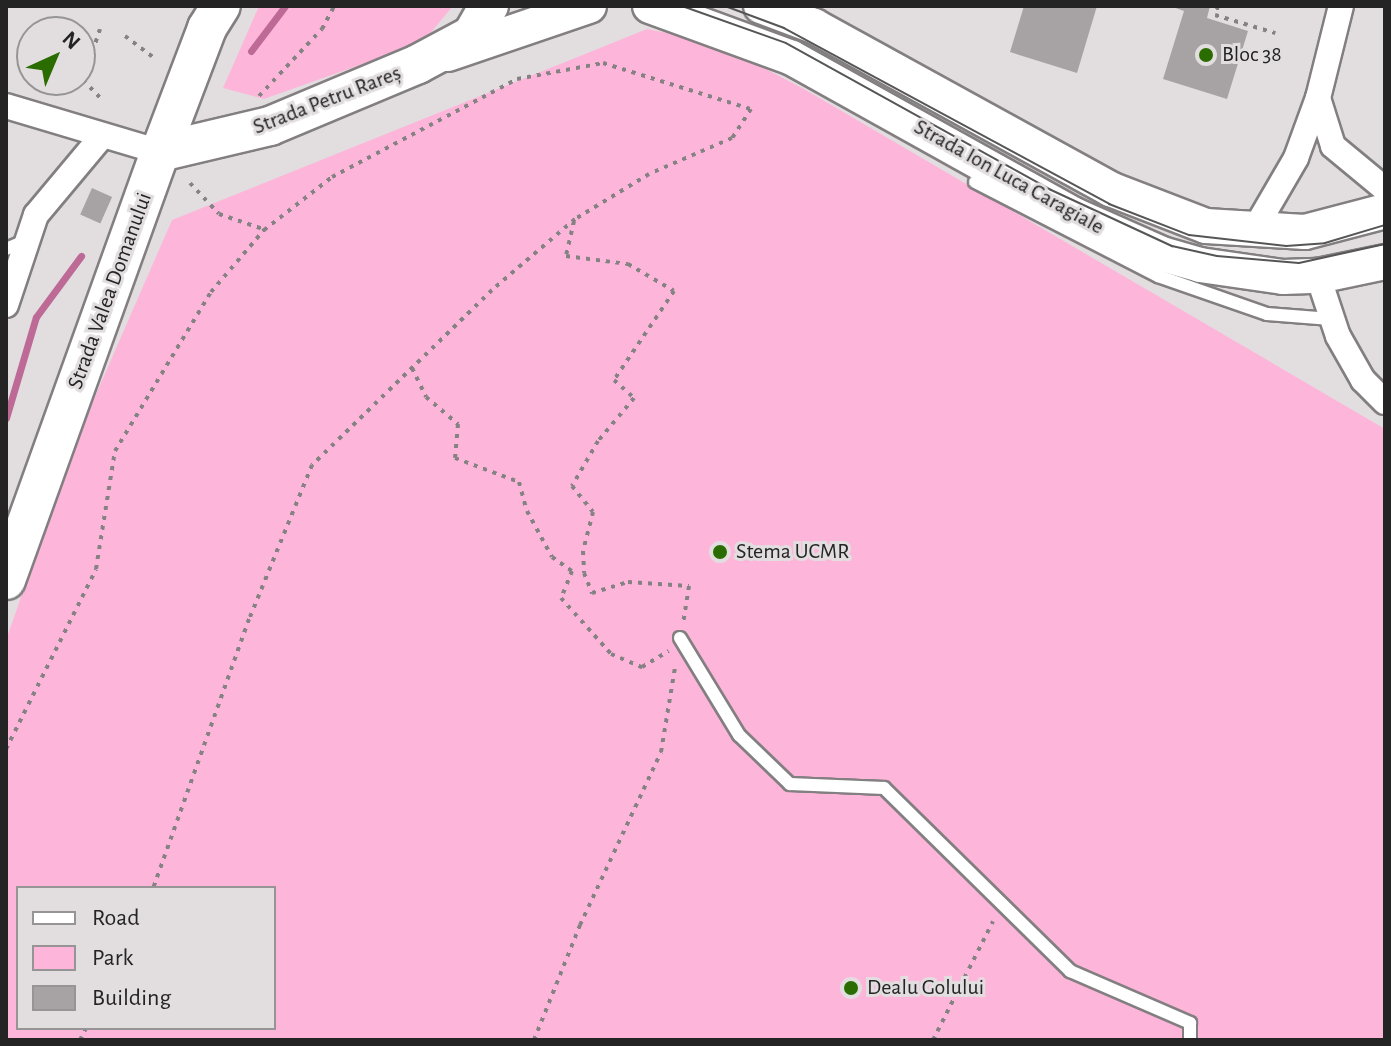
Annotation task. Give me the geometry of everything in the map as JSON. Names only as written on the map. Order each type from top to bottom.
[{"type":"main road","name":"Strada Petru Rareș","points":[[160,152],[270,126],[418,64],[472,35],[489,6]]},
{"type":"main road","points":[[418,64],[589,6]]},
{"type":"main road","name":"Strada Ion Luca Caragiale","points":[[650,6],[792,58],[1118,237],[1200,265],[1283,277],[1318,276],[1385,262]]},
{"type":"main road","name":"Strada Ion Luca Caragiale","points":[[761,6],[814,26],[1135,200],[1206,226],[1253,232],[1320,229],[1385,211]]},
{"type":"main road","name":"Strada Valea Domanului","points":[[6,580],[213,13]]},
{"type":"street","points":[[1253,232],[1296,158],[1318,98],[1341,6]]},
{"type":"street","points":[[1318,98],[1333,146],[1385,189]]},
{"type":"street","name":"Strada Petru Rareș","points":[[6,106],[160,152]]},
{"type":"street","points":[[6,305],[16,245],[36,215],[103,135]]},
{"type":"street","points":[[1318,276],[1331,319],[1363,380],[1385,402]]},
{"type":"lane","points":[[975,182],[1158,276],[1267,314],[1331,319]]},
{"type":"lane","points":[[680,638],[739,735],[790,784],[884,788],[1000,907],[1070,971],[1190,1023],[1190,1040]]},
{"type":"path","points":[[251,104],[322,29],[334,6]]},
{"type":"path","points":[[1218,6],[1215,15],[1275,33]]},
{"type":"path","points":[[100,29],[83,80],[102,100]]},
{"type":"path","points":[[125,36],[155,59]]},
{"type":"path","points":[[6,749],[96,569],[115,451],[211,292],[264,230],[332,177],[517,79],[603,63],[751,109],[732,138],[649,174],[575,219],[412,368],[312,465],[249,619],[154,886]]},
{"type":"path","points":[[190,183],[219,214],[264,230]]},
{"type":"path","points":[[575,219],[566,256],[628,264],[674,291],[614,380],[634,398],[598,441],[572,486],[593,512],[583,551],[592,593],[628,582],[689,586],[680,638]]},
{"type":"path","points":[[412,368],[426,397],[458,424],[455,458],[519,482],[527,511],[552,557],[572,571],[561,598],[611,654],[642,667],[679,646],[661,752],[580,925],[534,1040]]},
{"type":"path","points":[[933,1040],[1000,907]]},
{"type":"green space","points":[[259,6],[453,6],[422,43],[264,99],[223,88]]},
{"type":"green space","points":[[647,29],[714,42],[804,89],[1385,429],[1385,1040],[6,1040],[6,640],[77,438],[172,220]]},
{"type":"building","points":[[1024,6],[1097,6],[1077,73],[1010,52]]},
{"type":"building","name":"Bloc 38","points":[[1170,6],[1210,6],[1207,18],[1248,31],[1227,99],[1163,79],[1184,11]]},
{"type":"building","points":[[92,188],[112,197],[100,223],[80,214]]},
{"type":"waterway","points":[[251,51],[285,6]]},
{"type":"waterway","points":[[6,418],[36,317],[81,256]]},
{"type":"tram line","points":[[682,6],[786,43],[1049,189],[1172,246],[1217,256],[1299,263],[1385,244]]},
{"type":"tram line","points":[[725,6],[784,28],[1109,204],[1189,235],[1286,246],[1325,243],[1385,225]]},
{"type":"place","name":"Bloc 38","points":[[1206,55]]},
{"type":"place","name":"Stema UCMR","points":[[720,552]]},
{"type":"place","name":"Dealu Golului","points":[[851,988]]}]
